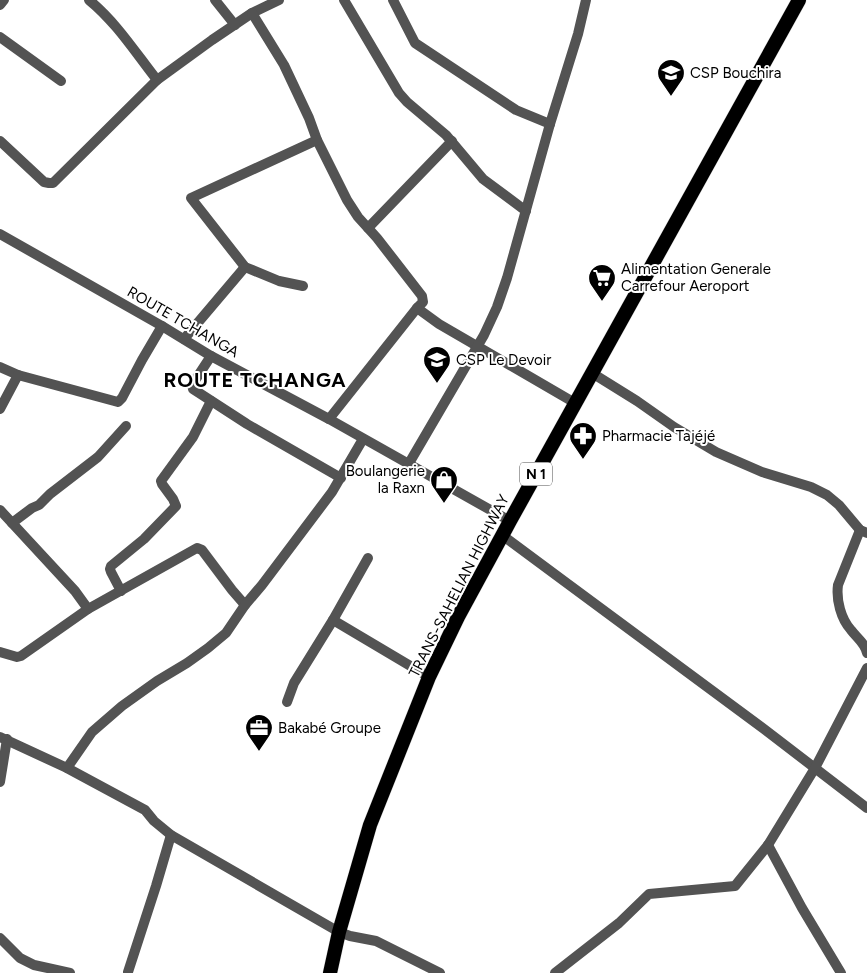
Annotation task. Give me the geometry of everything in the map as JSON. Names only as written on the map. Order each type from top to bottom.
[{"type":"highway","name":"TRANS-SAHELIAN HIGHWAY","points":[[330,973],[339,932],[370,826],[429,677],[458,617],[502,535],[799,0]]},
{"type":"street","points":[[0,4],[4,0]]},
{"type":"street","points":[[88,0],[116,26],[157,80]]},
{"type":"street","points":[[215,0],[235,24]]},
{"type":"street","points":[[0,141],[44,182],[53,183],[157,80],[235,24],[252,13],[279,0]]},
{"type":"street","points":[[344,0],[399,93],[452,141],[484,179],[526,211]]},
{"type":"street","points":[[393,0],[415,44],[516,110],[550,124]]},
{"type":"street","points":[[408,465],[497,308],[578,34],[586,0]]},
{"type":"street","points":[[252,13],[284,65],[309,118],[317,140],[347,200],[358,217],[424,300],[329,420]]},
{"type":"street","points":[[0,36],[61,81]]},
{"type":"street","points":[[303,286],[279,281],[245,267],[191,198],[317,140]]},
{"type":"street","points":[[368,228],[452,141]]},
{"type":"street","name":"ROUTE TCHANGA","points":[[0,234],[162,326],[210,356],[510,521]]},
{"type":"street","points":[[184,339],[245,267]]},
{"type":"street","points":[[417,308],[439,324],[575,403]]},
{"type":"street","points":[[0,367],[18,374],[118,402],[162,326]]},
{"type":"street","points":[[210,356],[192,384],[192,387],[248,424],[341,478]]},
{"type":"street","points":[[592,373],[716,452],[762,472],[811,487],[827,495],[839,505],[864,531],[838,584],[837,591],[841,614],[845,623],[866,648]]},
{"type":"street","points":[[0,409],[18,374]]},
{"type":"street","points":[[121,591],[111,572],[111,566],[144,539],[176,506],[174,499],[162,484],[162,481],[193,437],[211,401]]},
{"type":"street","points":[[12,522],[39,505],[50,494],[98,457],[126,426]]},
{"type":"street","points":[[67,768],[92,732],[122,706],[208,648],[226,633],[245,605],[332,492],[363,439]]},
{"type":"street","points":[[0,510],[75,591],[88,609]]},
{"type":"street","points":[[502,535],[867,808]]},
{"type":"street","points":[[0,652],[17,657],[21,656],[88,609],[198,548],[202,550],[245,605]]},
{"type":"street","points":[[287,702],[294,684],[368,558]]},
{"type":"street","points":[[333,620],[429,677]]},
{"type":"street","points":[[555,973],[620,923],[649,894],[735,886],[768,845],[815,768],[867,668]]},
{"type":"street","points":[[0,782],[4,738],[67,768],[145,810],[154,821],[171,835],[339,932],[376,941],[440,973]]},
{"type":"street","points":[[129,973],[171,835]]},
{"type":"street","points":[[768,845],[802,908],[841,973]]},
{"type":"street","points":[[0,938],[20,958],[34,965],[70,973]]},
{"type":"place","name":"CSP Bouchira","points":[[671,97]]},
{"type":"place","name":"Alimentation Generale Carrefour Aeroport","points":[[602,302]]},
{"type":"place","name":"CSP Le Devoir","points":[[437,384]]},
{"type":"place","name":"Pharmacie Tajéjé","points":[[583,460]]},
{"type":"place","name":"Boulangerie la Raxn","points":[[444,504]]},
{"type":"place","name":"Bakabé Groupe","points":[[259,752]]},
{"type":"district","name":"ROUTE TCHANGA","points":[[255,380]]}]
